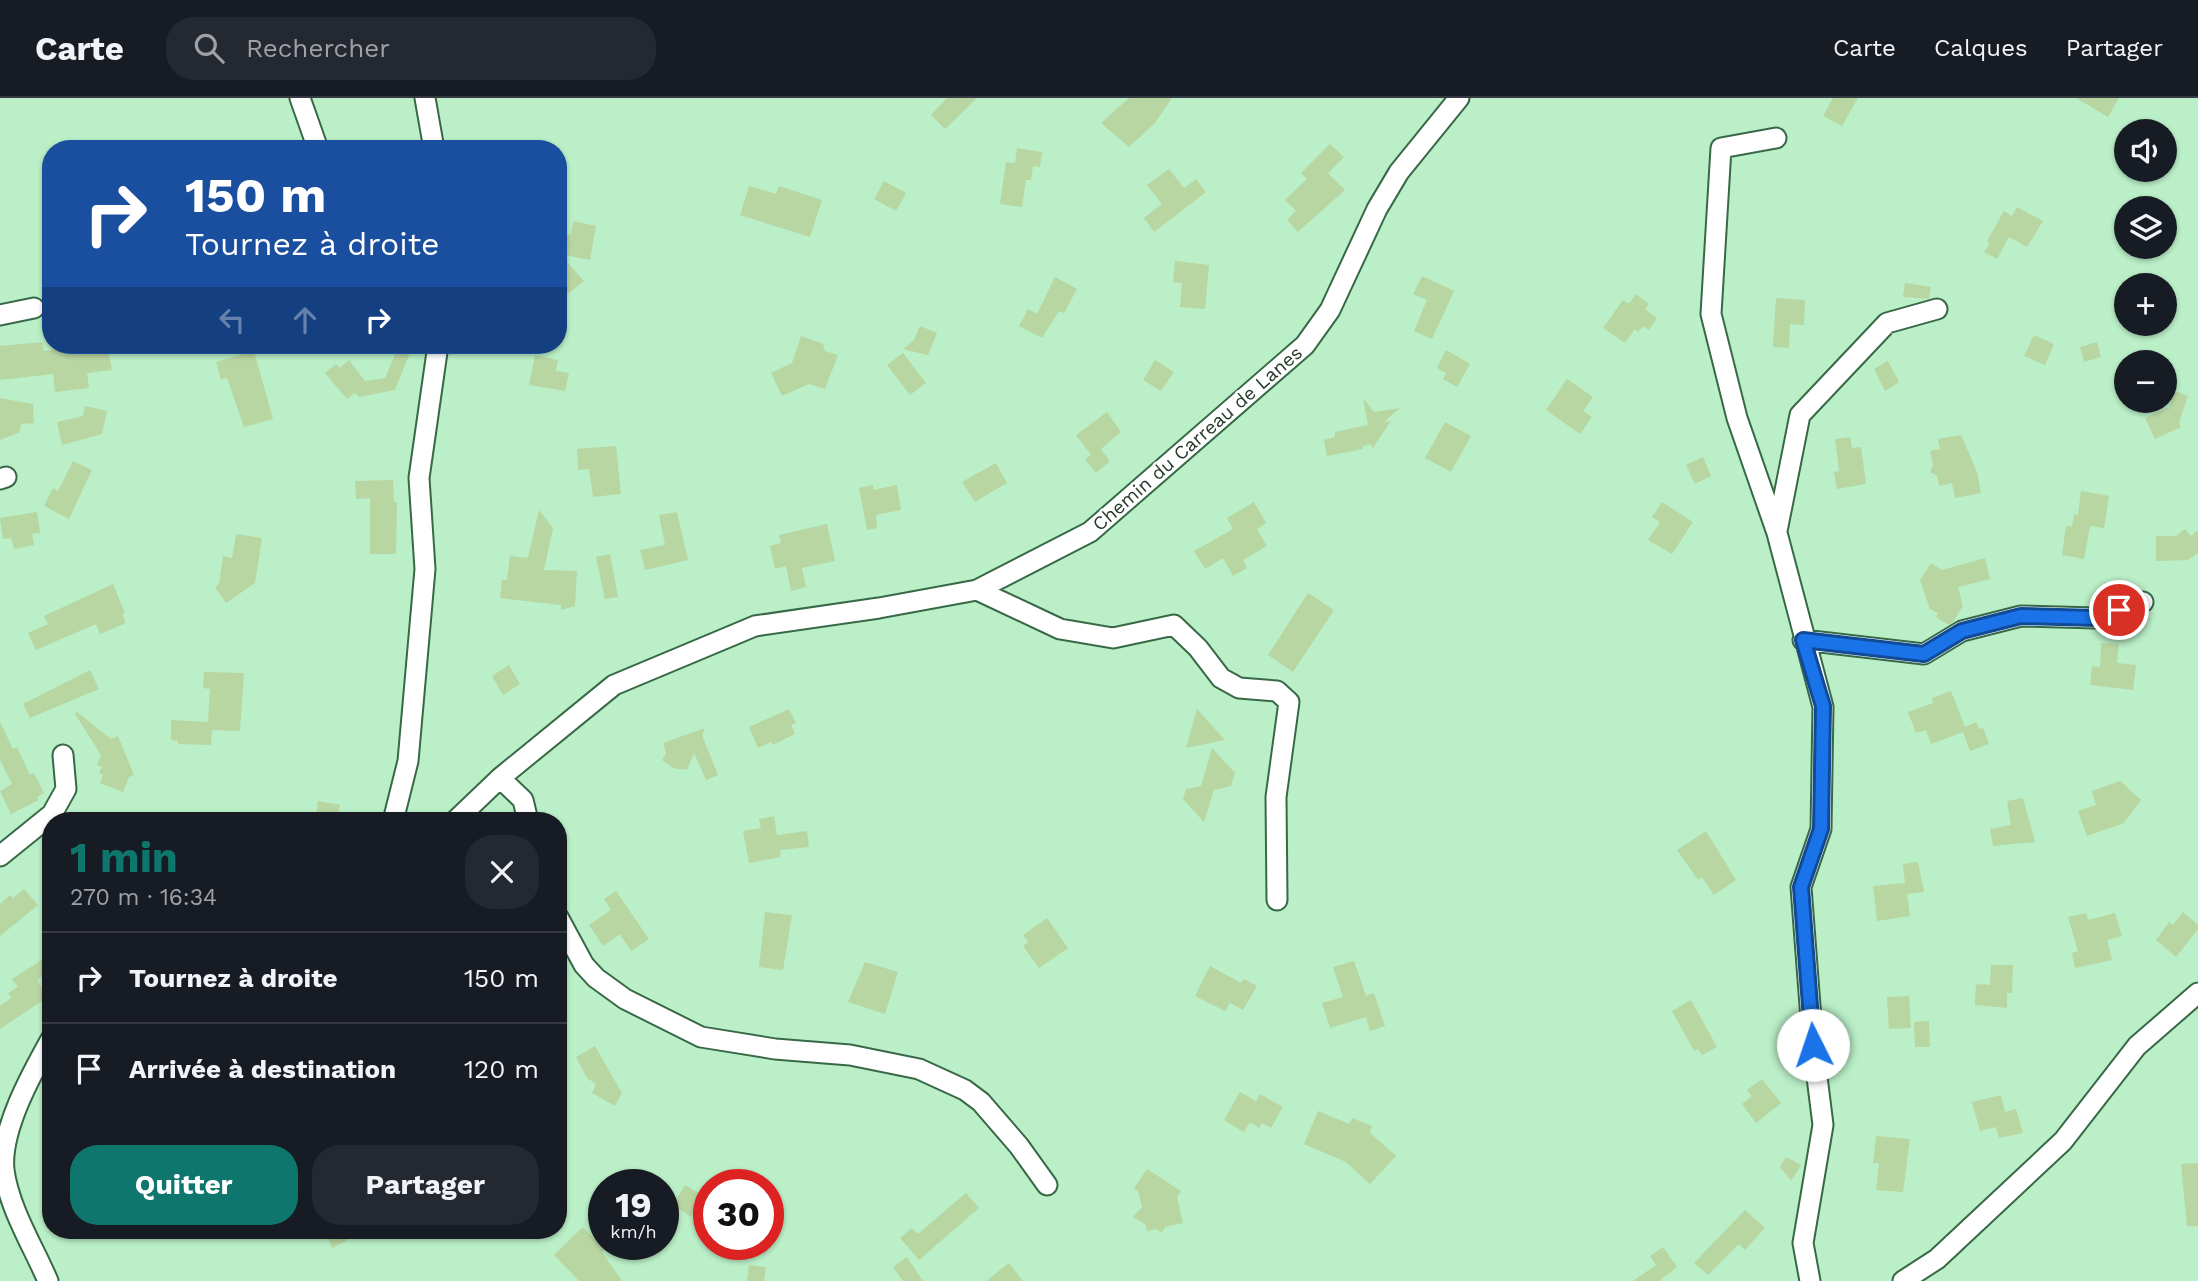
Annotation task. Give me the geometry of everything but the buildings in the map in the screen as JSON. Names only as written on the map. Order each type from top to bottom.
[{"type":"street","points":[[300,98],[315,140]]},
{"type":"street","points":[[425,98],[432,140]]},
{"type":"street","name":"Chemin du Carreau de Lanes","points":[[464,812],[500,778],[614,685],[755,626],[977,590],[1090,531],[1305,345],[1329,310],[1377,209],[1399,172],[1459,98]]},
{"type":"street","points":[[1776,138],[1721,148],[1712,314],[1737,418],[1777,533],[1803,640],[1823,706],[1821,829],[1801,887],[1813,1045],[1823,1125],[1803,1243],[1810,1281]]},
{"type":"street","points":[[0,315],[34,309]]},
{"type":"street","points":[[1777,533],[1801,415],[1887,323],[1937,309]]},
{"type":"street","points":[[395,812],[408,761],[425,569],[419,478],[437,354]]},
{"type":"street","points":[[977,590],[1060,629],[1113,638],[1174,625],[1198,648],[1221,678],[1240,688],[1277,691],[1289,702],[1276,797],[1277,900]]},
{"type":"street","points":[[1803,640],[1924,654],[1962,631],[2021,616],[2096,618],[2143,602]]},
{"type":"street","points":[[53,812],[66,789],[63,755]]},
{"type":"street","points":[[500,778],[523,800],[525,812]]},
{"type":"street","points":[[3,846],[42,821]]},
{"type":"street","points":[[567,934],[584,965],[596,978],[625,999],[701,1037],[775,1049],[850,1055],[919,1069],[965,1090],[981,1102],[1012,1137],[1047,1185]]},
{"type":"street","points":[[1903,1281],[1937,1259],[2063,1141],[2137,1046],[2198,993]]},
{"type":"street","points":[[42,1056],[26,1085],[5,1145],[3,1167],[7,1188],[48,1281]]},
{"type":"route","points":[[1813,1045],[1801,887],[1821,829],[1823,706],[1803,640],[1924,654],[1962,631],[2021,616],[2096,618],[2119,610]]}]
